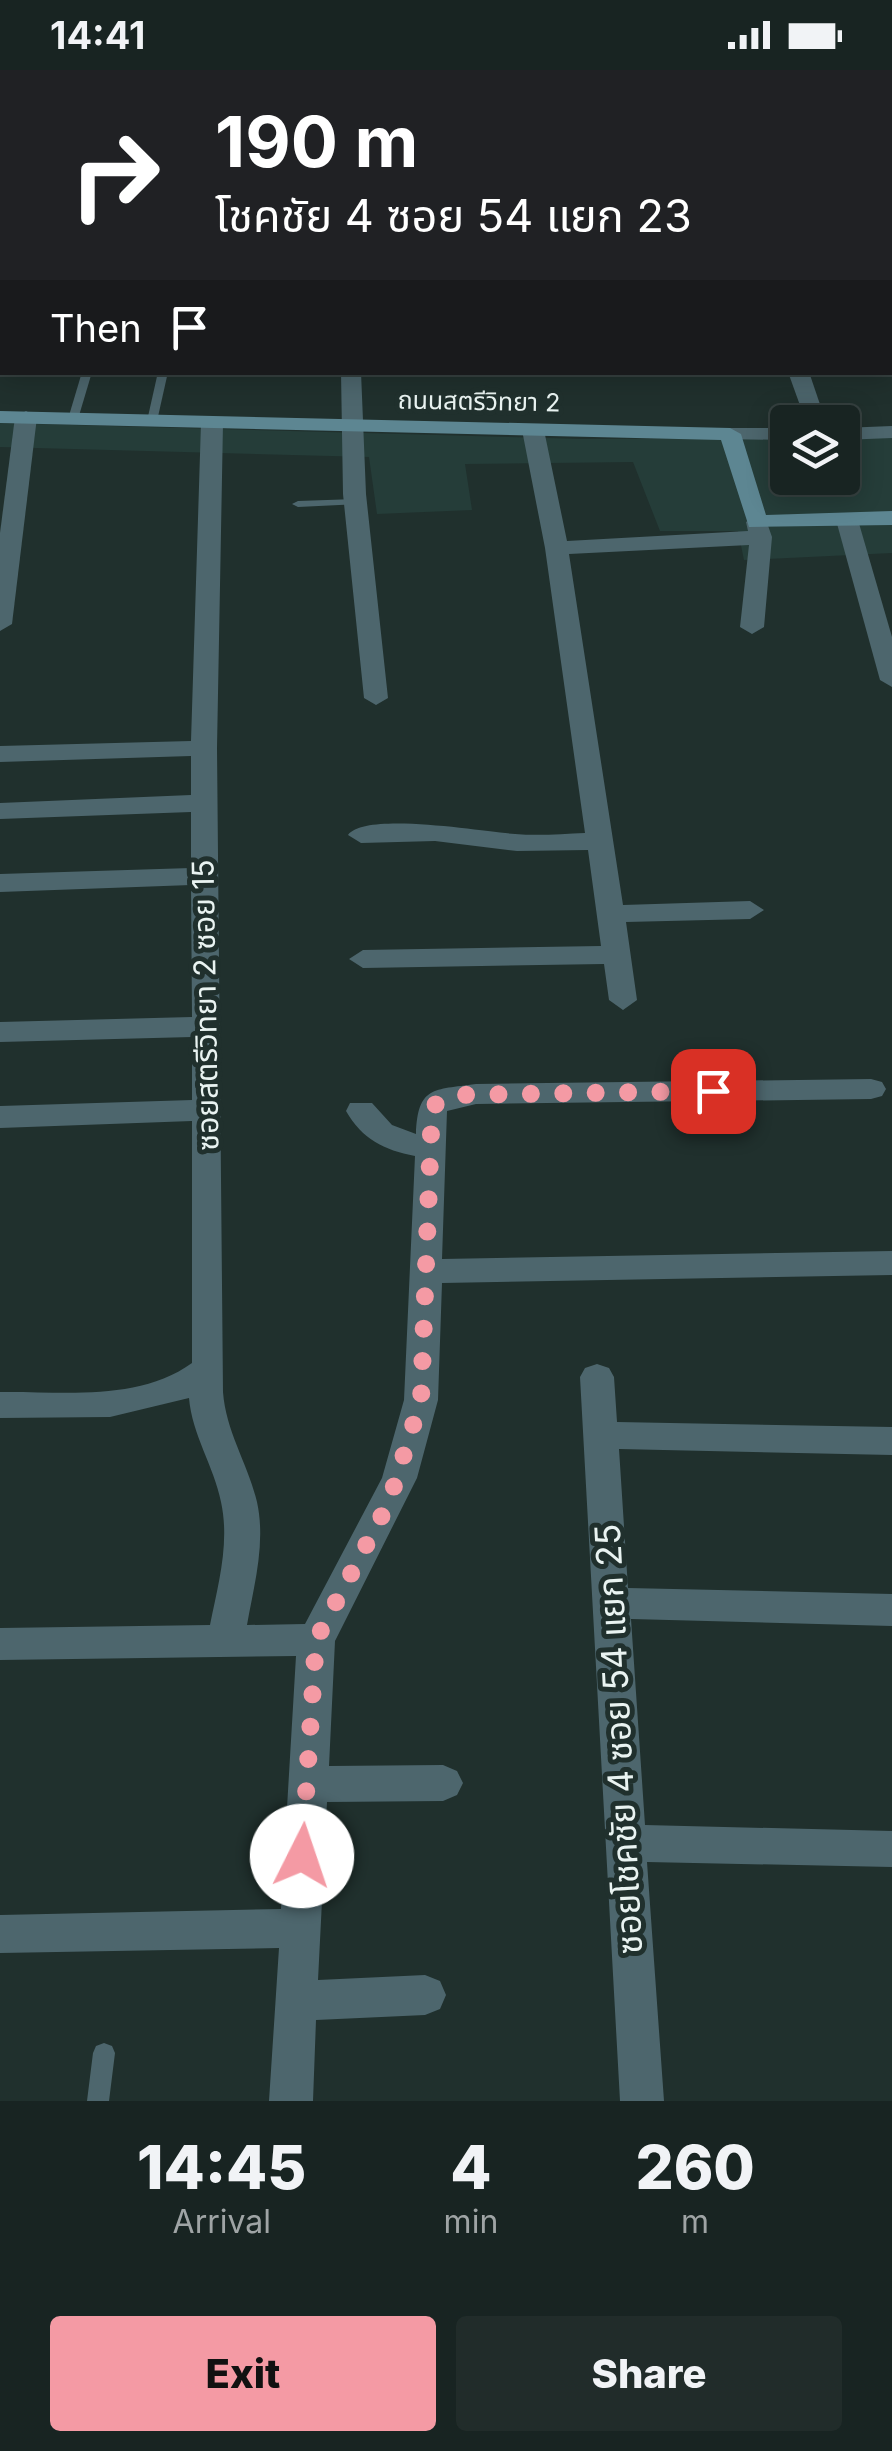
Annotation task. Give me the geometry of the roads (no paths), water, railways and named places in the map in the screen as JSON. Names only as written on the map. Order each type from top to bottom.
[{"type":"street","points":[[351,375],[348,426],[370,599],[376,698]]},
{"type":"street","points":[[799,375],[810,405]]},
{"type":"street","name":"ถนนสตรีวิทยา 2","points":[[0,416],[730,434]]},
{"type":"street","points":[[0,624],[26,417]]},
{"type":"street","name":"ซอยสตรีวิทยา 2 ซอย 15","points":[[212,423],[204,748],[209,1369],[203,1398],[207,1422],[224,1454],[242,1525],[226,1641]]},
{"type":"street","points":[[533,430],[557,548],[623,1000]]},
{"type":"street","points":[[860,433],[892,432]]},
{"type":"street","points":[[752,627],[759,529],[730,434],[770,434]]},
{"type":"street","points":[[557,548],[892,518]]},
{"type":"street","points":[[847,520],[892,680]]},
{"type":"street","points":[[0,754],[204,748]]},
{"type":"street","points":[[0,811],[205,804]]},
{"type":"street","points":[[362,835],[435,834],[517,843],[599,841]]},
{"type":"street","points":[[0,883],[204,876]]},
{"type":"street","points":[[609,914],[750,910]]},
{"type":"street","points":[[362,959],[616,955]]},
{"type":"street","points":[[0,1032],[207,1027]]},
{"type":"street","points":[[292,2101],[297,1928],[316,1640],[399,1478],[421,1400],[432,1106],[458,1095],[871,1089]]},
{"type":"street","points":[[0,1117],[208,1110]]},
{"type":"street","points":[[361,1112],[370,1127],[390,1139],[429,1147]]},
{"type":"street","points":[[427,1271],[892,1263]]},
{"type":"street","points":[[0,1405],[158,1399],[196,1382],[209,1369]]},
{"type":"street","name":"ซอยโชคชัย 4 ซอย 54 แยก 25","points":[[596,1377],[642,2101]]},
{"type":"street","points":[[601,1435],[892,1441]]},
{"type":"street","points":[[613,1603],[892,1610]]},
{"type":"street","points":[[0,1644],[316,1640]]},
{"type":"street","points":[[307,1784],[442,1783]]},
{"type":"street","points":[[624,1843],[892,1849]]},
{"type":"street","points":[[0,1934],[297,1928]]},
{"type":"street","points":[[294,2001],[424,1995]]},
{"type":"lane","points":[[73,419],[86,375]]},
{"type":"lane","points":[[152,421],[162,375]]},
{"type":"lane","points":[[298,504],[356,502]]},
{"type":"lane","points":[[98,2101],[104,2053]]}]
